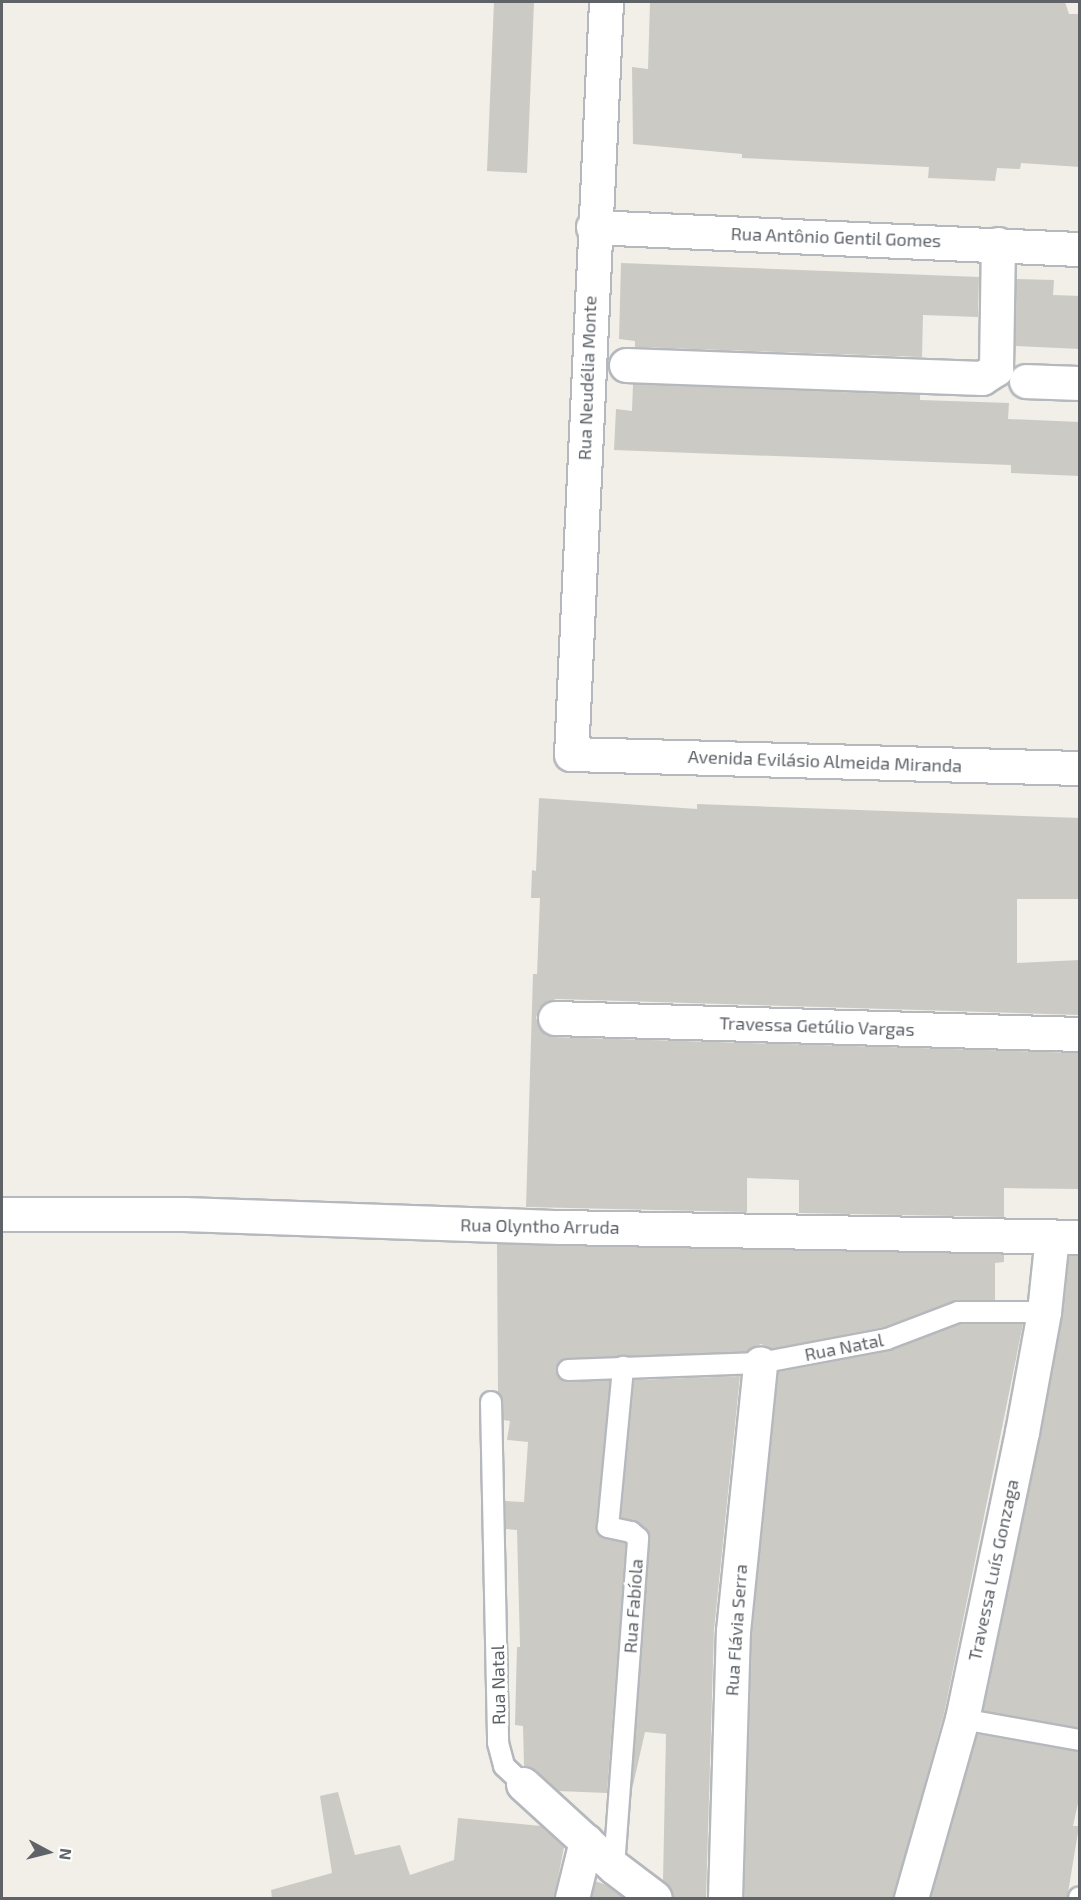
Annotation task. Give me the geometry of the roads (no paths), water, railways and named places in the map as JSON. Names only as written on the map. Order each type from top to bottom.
[{"type":"street","name":"Rua Neudélia Monte","points":[[571,754],[593,227],[606,2]]},
{"type":"street","name":"Rua Antônio Gentil Gomes","points":[[593,227],[1080,249]]},
{"type":"street","points":[[626,365],[982,378],[996,369],[998,244]]},
{"type":"street","points":[[1026,381],[1080,383]]},
{"type":"street","name":"Avenida Evilásio Almeida Miranda","points":[[571,754],[1080,768]]},
{"type":"street","name":"Travessa Getúlio Vargas","points":[[555,1018],[1080,1034]]},
{"type":"street","name":"Rua Olyntho Arruda","points":[[2,1214],[184,1214],[572,1227],[1066,1236]]},
{"type":"street","name":"Travessa Luís Gonzaga","points":[[911,1899],[962,1719],[1044,1312],[1066,1236]]},
{"type":"street","name":"Rua Flávia Serra","points":[[725,1899],[734,1631],[760,1363]]},
{"type":"street","name":"Rua Natal","points":[[523,1784],[614,1867],[655,1899]]},
{"type":"street","points":[[572,1899],[586,1841]]},
{"type":"lane","name":"Rua Natal","points":[[568,1370],[760,1363],[887,1339],[958,1312],[1044,1312]]},
{"type":"lane","name":"Rua Fabíola","points":[[614,1867],[638,1538],[608,1527],[623,1367]]},
{"type":"lane","name":"Rua Natal","points":[[491,1402],[498,1743],[504,1766],[523,1784]]},
{"type":"lane","points":[[962,1719],[1080,1740]]}]
